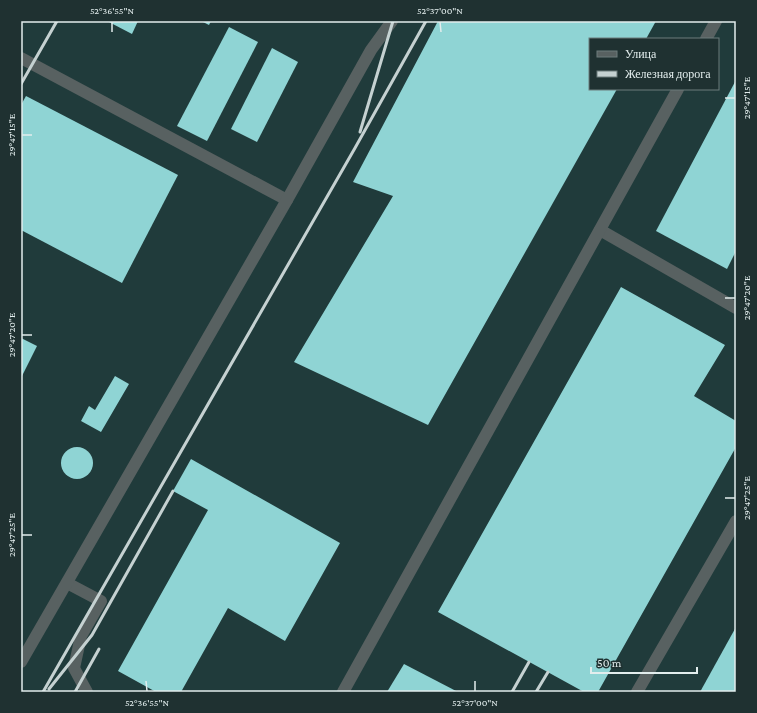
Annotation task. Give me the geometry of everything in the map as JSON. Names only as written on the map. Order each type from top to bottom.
[{"type":"lane","points":[[21,662],[287,200],[371,50],[392,21]]},
{"type":"lane","points":[[707,38],[716,21]]},
{"type":"lane","points":[[21,58],[287,200]]},
{"type":"lane","points":[[343,692],[677,90]]},
{"type":"lane","points":[[600,230],[736,308]]},
{"type":"lane","points":[[637,692],[736,521]]},
{"type":"lane","points":[[67,583],[101,601],[81,636],[74,668],[88,692]]},
{"type":"shaded area","points":[[21,21],[736,21],[736,692],[21,692]]},
{"type":"building","points":[[107,21],[138,21],[132,34]]},
{"type":"building","points":[[201,21],[211,21],[209,25]]},
{"type":"building","points":[[438,21],[656,21],[647,38],[589,38],[589,90],[616,90],[428,425],[294,362],[393,196],[353,182]]},
{"type":"building","points":[[229,27],[258,42],[207,141],[177,126]]},
{"type":"building","points":[[272,48],[298,62],[257,142],[231,129]]},
{"type":"building","points":[[736,80],[736,251],[727,269],[656,231]]},
{"type":"building","points":[[26,96],[178,175],[122,283],[21,230],[21,105]]},
{"type":"building","points":[[621,287],[725,345],[694,396],[736,421],[736,447],[598,692],[584,692],[438,612]]},
{"type":"building","points":[[21,338],[37,346],[21,378]]},
{"type":"building","points":[[115,376],[129,384],[101,432],[81,421],[89,406],[95,410]]},
{"type":"building","points":[[74,447],[80,447],[89,451],[93,463],[89,475],[80,479],[74,479],[65,475],[61,466],[61,460],[65,451]]},
{"type":"building","points":[[191,459],[340,543],[285,641],[228,608],[181,692],[156,692],[118,671],[208,510],[173,491]]},
{"type":"building","points":[[736,627],[736,692],[700,692]]},
{"type":"building","points":[[404,664],[458,692],[387,692]]},
{"type":"railway","points":[[21,84],[57,21]]},
{"type":"railway","points":[[360,132],[393,21]]},
{"type":"railway","points":[[43,692],[355,148],[426,21]]},
{"type":"railway","points":[[49,689],[92,635],[173,491]]},
{"type":"railway","points":[[75,692],[99,649]]},
{"type":"railway","points":[[512,692],[529,662]]},
{"type":"railway","points":[[536,692],[548,672]]}]
